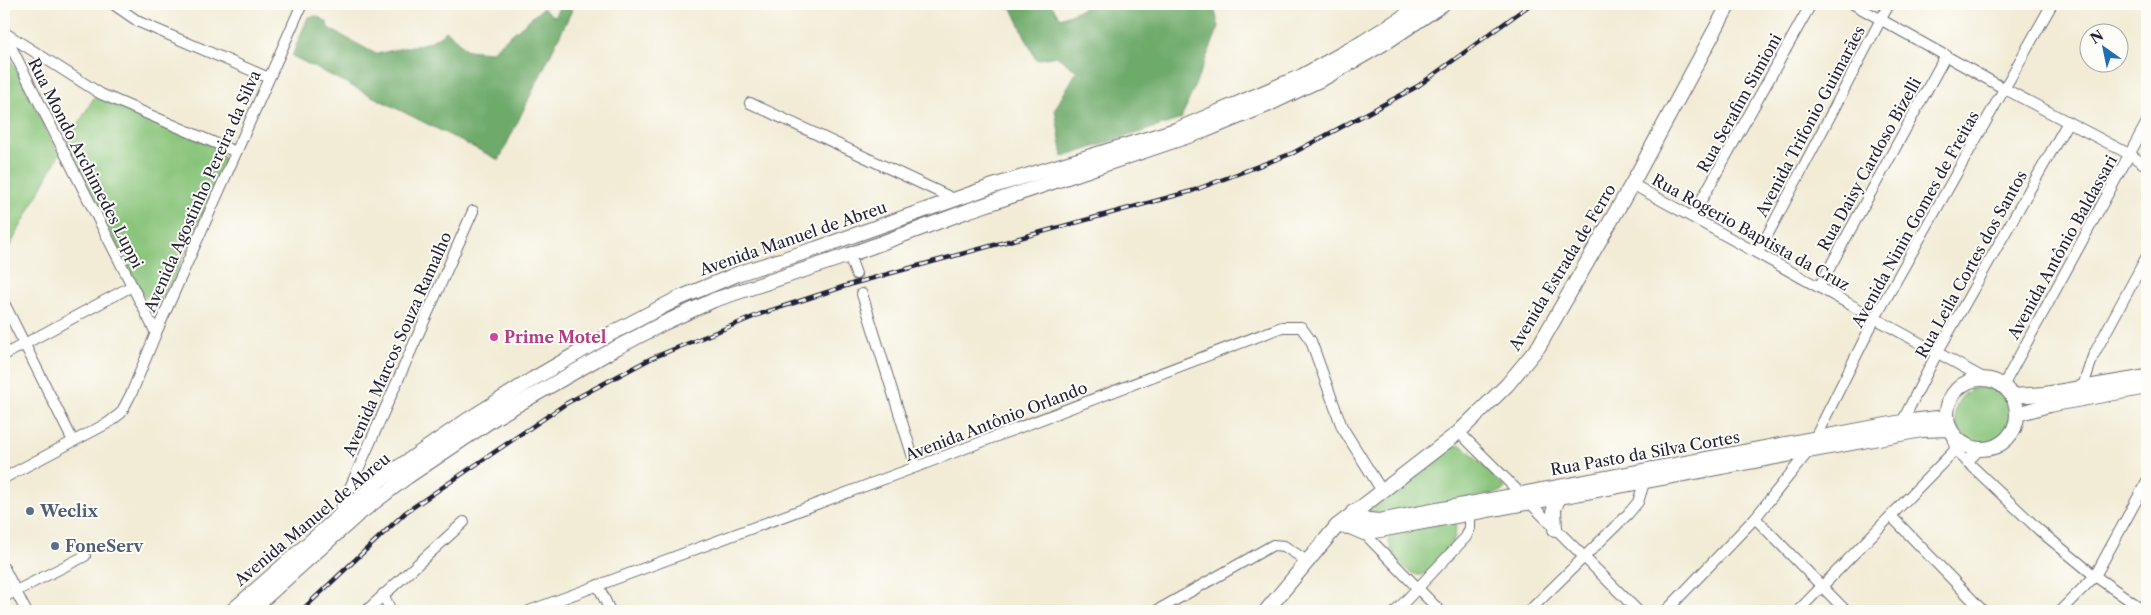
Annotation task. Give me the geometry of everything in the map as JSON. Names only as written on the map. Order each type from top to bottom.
[{"type":"main road","name":"Avenida Manuel de Abreu","points":[[232,611],[380,480],[466,421],[628,324],[677,299],[740,273],[815,249],[954,199],[1176,130],[1302,76],[1363,42],[1424,4]]},
{"type":"main road","name":"Avenida Manuel de Abreu","points":[[250,611],[356,516],[406,476],[496,417],[616,348],[680,315],[714,300],[850,256],[970,210],[1206,130],[1267,106],[1324,78],[1380,46],[1443,4]]},
{"type":"main road","name":"Avenida Estrada de Ferro","points":[[1267,611],[1337,526],[1459,432],[1507,385],[1539,346],[1632,184],[1729,4]]},
{"type":"main road","points":[[2007,391],[2017,414],[2012,432],[2006,440],[1998,445],[1980,450],[1960,442],[1950,427],[1949,402],[1957,389],[1970,381],[1985,379],[2007,391],[2045,394],[2083,386],[2147,377]]},
{"type":"main road","points":[[2017,414],[2050,405],[2147,388]]},
{"type":"main road","name":"Rua Pasto da Silva Cortes","points":[[1353,512],[1360,519],[1379,521],[1525,498],[1902,422],[1950,427]]},
{"type":"main road","name":"Rua Pasto da Silva Cortes","points":[[1364,533],[1470,514],[1525,498],[1559,496],[1644,483],[1922,430],[1950,427]]},
{"type":"main road","points":[[1555,529],[1553,515],[1559,496]]},
{"type":"main road","points":[[1337,526],[1350,527],[1364,533]]},
{"type":"street","points":[[113,4],[138,22],[269,78]]},
{"type":"street","name":"Rua Serafim Simioni","points":[[1692,217],[1811,4]]},
{"type":"street","points":[[1853,4],[2005,89],[2129,154],[2147,166]]},
{"type":"street","name":"Avenida Trifonio Guimarães","points":[[1758,253],[1889,4]]},
{"type":"street","name":"Avenida Ninin Gomes de Freitas","points":[[1666,611],[1755,518],[1808,452],[1874,318],[2052,4]]},
{"type":"street","name":"Avenida Agostinho Pereira da Silva","points":[[4,478],[108,423],[121,413],[132,392],[156,333],[269,78],[299,5]]},
{"type":"street","points":[[4,33],[101,94],[236,152]]},
{"type":"street","name":"Rua Mondo Archimedes Luppi","points":[[4,33],[156,333]]},
{"type":"street","name":"Rua Daisy Cardoso Bizelli","points":[[1819,287],[1946,55]]},
{"type":"street","points":[[750,103],[954,199]]},
{"type":"street","name":"Rua Leila Cortes dos Santos","points":[[1902,422],[1938,353],[2068,122]]},
{"type":"street","name":"Avenida Antônio Baldassari","points":[[2007,391],[2147,122]]},
{"type":"street","name":"Rua Rogerio Baptista da Cruz","points":[[1632,184],[1985,379]]},
{"type":"street","name":"Avenida Marcos Souza Ramalho","points":[[336,518],[474,211]]},
{"type":"street","points":[[850,256],[856,274]]},
{"type":"street","points":[[2083,386],[2093,356],[2147,256]]},
{"type":"street","points":[[4,356],[132,286]]},
{"type":"street","points":[[862,294],[916,467]]},
{"type":"street","points":[[4,303],[73,441]]},
{"type":"street","name":"Avenida Antônio Orlando","points":[[529,611],[916,467],[1282,327],[1301,327],[1311,341],[1342,427],[1382,491]]},
{"type":"street","points":[[1950,427],[1955,450],[2039,530],[2095,576],[2145,611]]},
{"type":"street","points":[[1459,432],[1638,611]]},
{"type":"street","points":[[1798,611],[1955,450]]},
{"type":"street","points":[[1967,462],[1980,450]]},
{"type":"street","points":[[2060,611],[2095,576],[2145,492],[2147,480]]},
{"type":"street","points":[[1529,611],[1634,508],[1644,483]]},
{"type":"street","points":[[1396,611],[1466,537],[1470,528],[1470,514]]},
{"type":"street","points":[[1892,516],[1983,611]]},
{"type":"street","points":[[1755,518],[1846,611]]},
{"type":"street","points":[[366,611],[464,522]]},
{"type":"street","points":[[1364,533],[1440,611]]},
{"type":"street","points":[[1156,611],[1273,545],[1284,546],[1307,561]]},
{"type":"street","points":[[4,597],[85,556]]},
{"type":"street","points":[[4,568],[26,611]]},
{"type":"street","points":[[598,586],[610,611]]},
{"type":"street","points":[[383,594],[391,611]]},
{"type":"green space","points":[[561,4],[575,4],[499,160],[292,56],[308,17],[317,16],[327,22],[328,28],[376,54],[430,42],[447,31],[467,50],[491,52],[543,8],[554,17]]},
{"type":"green space","points":[[1010,4],[1051,4],[1060,18],[1094,4],[1213,4],[1219,27],[1181,119],[1063,157],[1055,109],[1077,71],[1056,56],[1036,60]]},
{"type":"green space","points":[[4,46],[59,155],[4,257]]},
{"type":"green space","points":[[96,94],[220,150],[225,162],[168,293],[157,301],[147,299],[142,294],[66,145]]},
{"type":"green space","points":[[1983,387],[1994,389],[2003,395],[2009,404],[2011,415],[2009,426],[2003,435],[1994,441],[1983,443],[1972,441],[1963,435],[1957,426],[1955,415],[1957,404],[1963,395],[1972,389]]},
{"type":"green space","points":[[1460,445],[1468,450],[1505,488],[1501,492],[1374,516],[1367,515],[1367,510],[1428,468],[1452,448]]},
{"type":"green space","points":[[1450,521],[1455,523],[1456,531],[1451,546],[1441,560],[1421,575],[1415,574],[1403,567],[1394,555],[1389,535]]},
{"type":"tunnel","points":[[856,274],[862,294]]},
{"type":"railway","points":[[301,611],[406,512],[567,403],[652,358],[763,313],[855,283],[1192,191],[1293,153],[1418,86],[1531,4]]},
{"type":"place","name":"Prime Motel","points":[[494,337]]},
{"type":"place","name":"Weclix","points":[[30,511]]},
{"type":"place","name":"FoneServ","points":[[55,546]]}]
